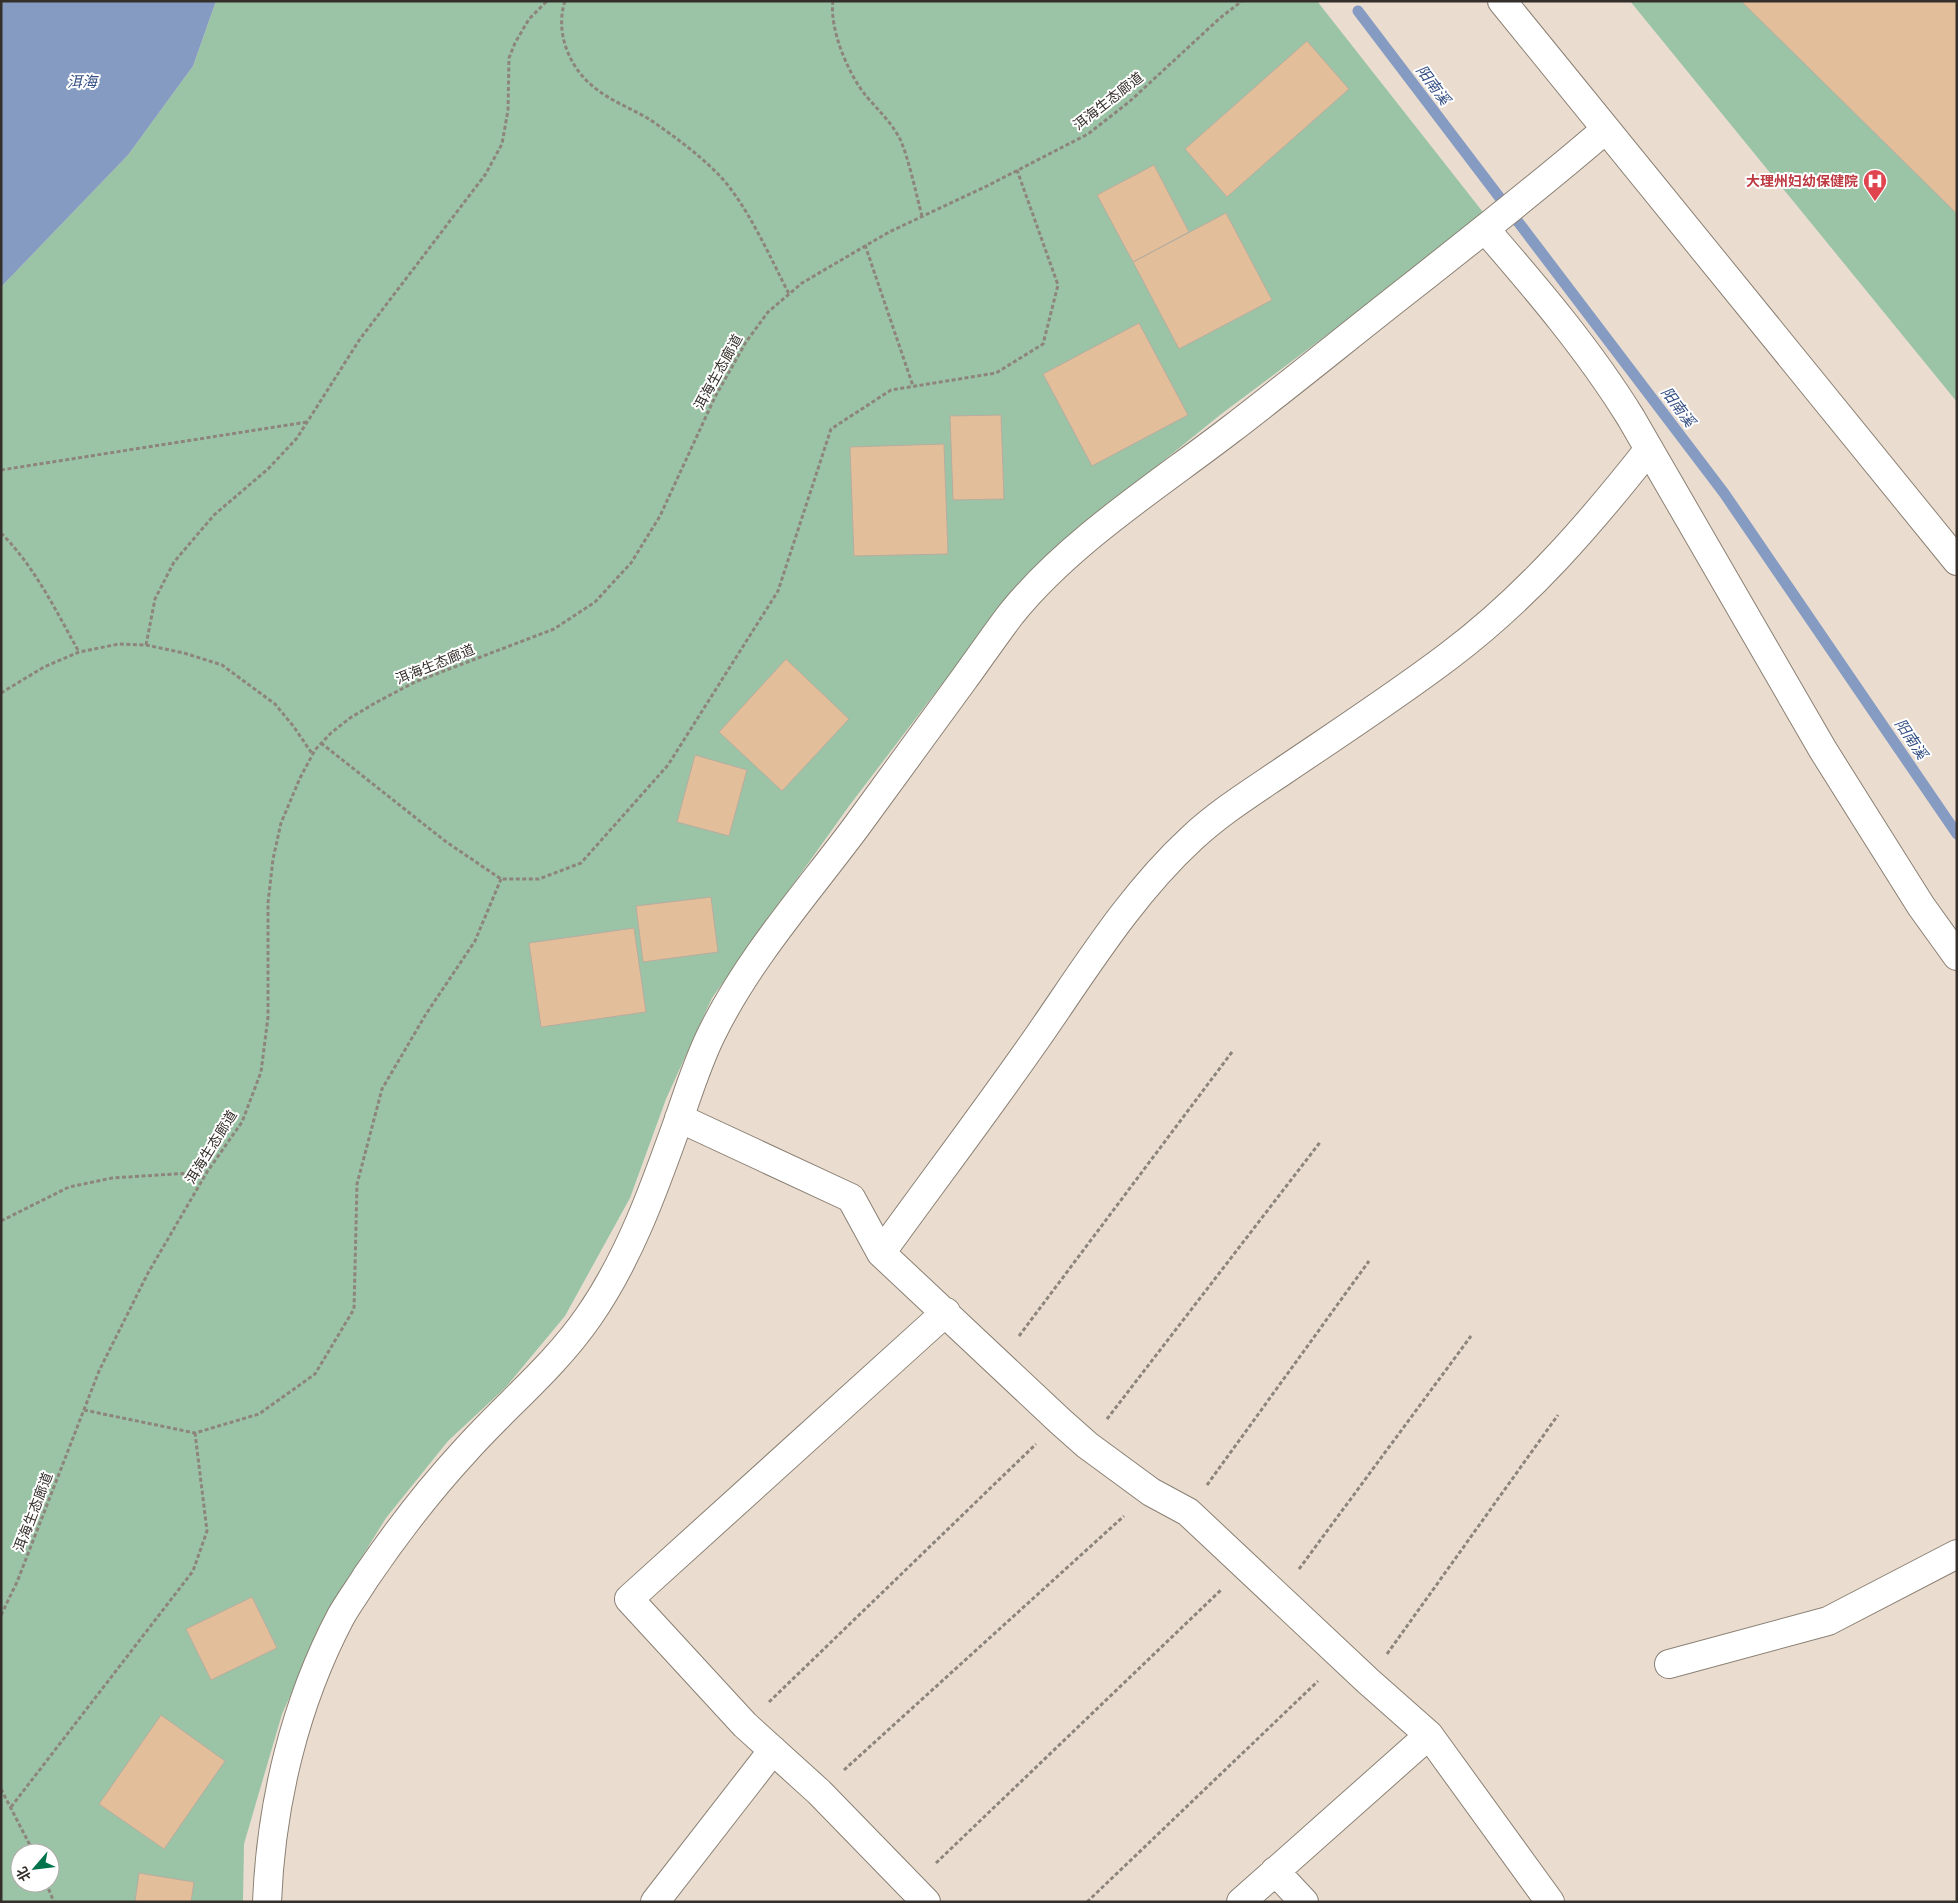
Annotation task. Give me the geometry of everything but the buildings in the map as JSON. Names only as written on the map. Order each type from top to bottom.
[{"type":"street","points":[[1502,1],[1957,561]]},
{"type":"street","points":[[267,1902],[271,1849],[288,1753],[303,1704],[323,1652],[344,1610],[382,1553],[436,1482],[487,1426],[557,1357],[589,1316],[613,1276],[633,1236],[658,1177],[697,1066],[713,1031],[739,987],[774,934],[859,823],[1013,612],[1046,576],[1096,532],[1237,425],[1488,226],[1544,184],[1606,129]]},
{"type":"street","points":[[1488,226],[1607,379],[1829,759],[1921,906],[1957,956]]},
{"type":"street","points":[[881,1253],[1016,1068],[1123,915],[1165,864],[1225,810],[1452,654],[1494,619],[1532,585],[1571,544],[1649,449]]},
{"type":"street","points":[[679,1118],[851,1198],[881,1253],[1060,1421],[1087,1446],[1151,1492],[1188,1512],[1368,1681],[1429,1735],[1550,1902]]},
{"type":"street","points":[[919,1894],[819,1792],[745,1725],[628,1599],[946,1312]]},
{"type":"street","points":[[1669,1664],[1828,1621],[1957,1554]]},
{"type":"street","points":[[1241,1902],[1429,1735]]},
{"type":"street","points":[[654,1902],[773,1750]]},
{"type":"street","points":[[1276,1870],[1304,1902]]},
{"type":"path","points":[[146,645],[155,599],[174,562],[214,515],[268,469],[297,438],[360,339],[485,175],[502,144],[508,110],[509,58],[529,19],[547,1]]},
{"type":"path","points":[[565,1],[562,11],[562,33],[567,52],[580,72],[598,91],[650,120],[687,146],[718,174],[734,193],[789,294]]},
{"type":"path","points":[[833,1],[832,8],[839,44],[855,81],[866,97],[893,126],[901,142],[922,216]]},
{"type":"path","name":"洱海生态廊道","points":[[1,1614],[18,1582],[99,1371],[148,1273],[207,1172],[242,1122],[261,1072],[268,1017],[268,903],[273,859],[281,824],[300,778],[322,743],[350,718],[391,694],[423,679],[554,629],[595,602],[631,563],[660,516],[715,396],[746,342],[768,312],[802,283],[865,245],[1088,134],[1130,102],[1220,18],[1242,1]]},
{"type":"path","points":[[322,743],[445,841],[501,879],[539,879],[581,863],[668,765],[778,591],[831,429],[891,390],[996,373],[1043,344],[1058,285],[1017,170]]},
{"type":"path","points":[[865,245],[913,386]]},
{"type":"path","points":[[1,470],[308,422]]},
{"type":"path","points":[[1,533],[16,548],[45,590],[79,652]]},
{"type":"path","points":[[1,693],[44,667],[79,652],[118,644],[146,645],[184,653],[222,665],[230,670],[275,704],[313,755]]},
{"type":"path","points":[[84,1410],[195,1433],[259,1414],[315,1374],[354,1310],[357,1184],[382,1089],[426,1014],[475,941],[501,879]]},
{"type":"path","points":[[1000,1363],[1232,1052]]},
{"type":"path","points":[[1087,1446],[1321,1141]]},
{"type":"path","points":[[1,1221],[68,1187],[112,1178],[148,1174],[207,1172]]},
{"type":"path","points":[[1188,1512],[1369,1261]]},
{"type":"path","points":[[1278,1597],[1471,1336]]},
{"type":"path","points":[[1368,1681],[1558,1415]]},
{"type":"path","points":[[745,1725],[1060,1421]]},
{"type":"path","points":[[11,1807],[193,1571],[207,1531],[195,1433]]},
{"type":"path","points":[[819,1792],[1151,1492]]},
{"type":"path","points":[[919,1894],[1245,1567]]},
{"type":"path","points":[[1087,1902],[1343,1657]]},
{"type":"path","points":[[1,1789],[29,1843]]},
{"type":"green space","points":[[216,1],[1317,1],[1486,216],[1220,415],[1105,508],[1015,593],[945,680],[849,806],[712,998],[666,1099],[630,1198],[565,1316],[506,1387],[448,1441],[386,1518],[330,1608],[282,1714],[244,1844],[243,1902],[1,1902],[1,287],[128,155],[193,66]]},
{"type":"green space","name":"大理州妇幼保健院","points":[[1630,1],[1957,1],[1957,402]]},
{"type":"water","name":"洱海","points":[[1,1],[216,1],[193,66],[128,155],[1,287]]},
{"type":"waterway","name":"阳南溪","points":[[1358,11],[1724,493],[1957,834]]},
{"type":"place","name":"大理州妇幼保健院","points":[[1875,202]]}]
